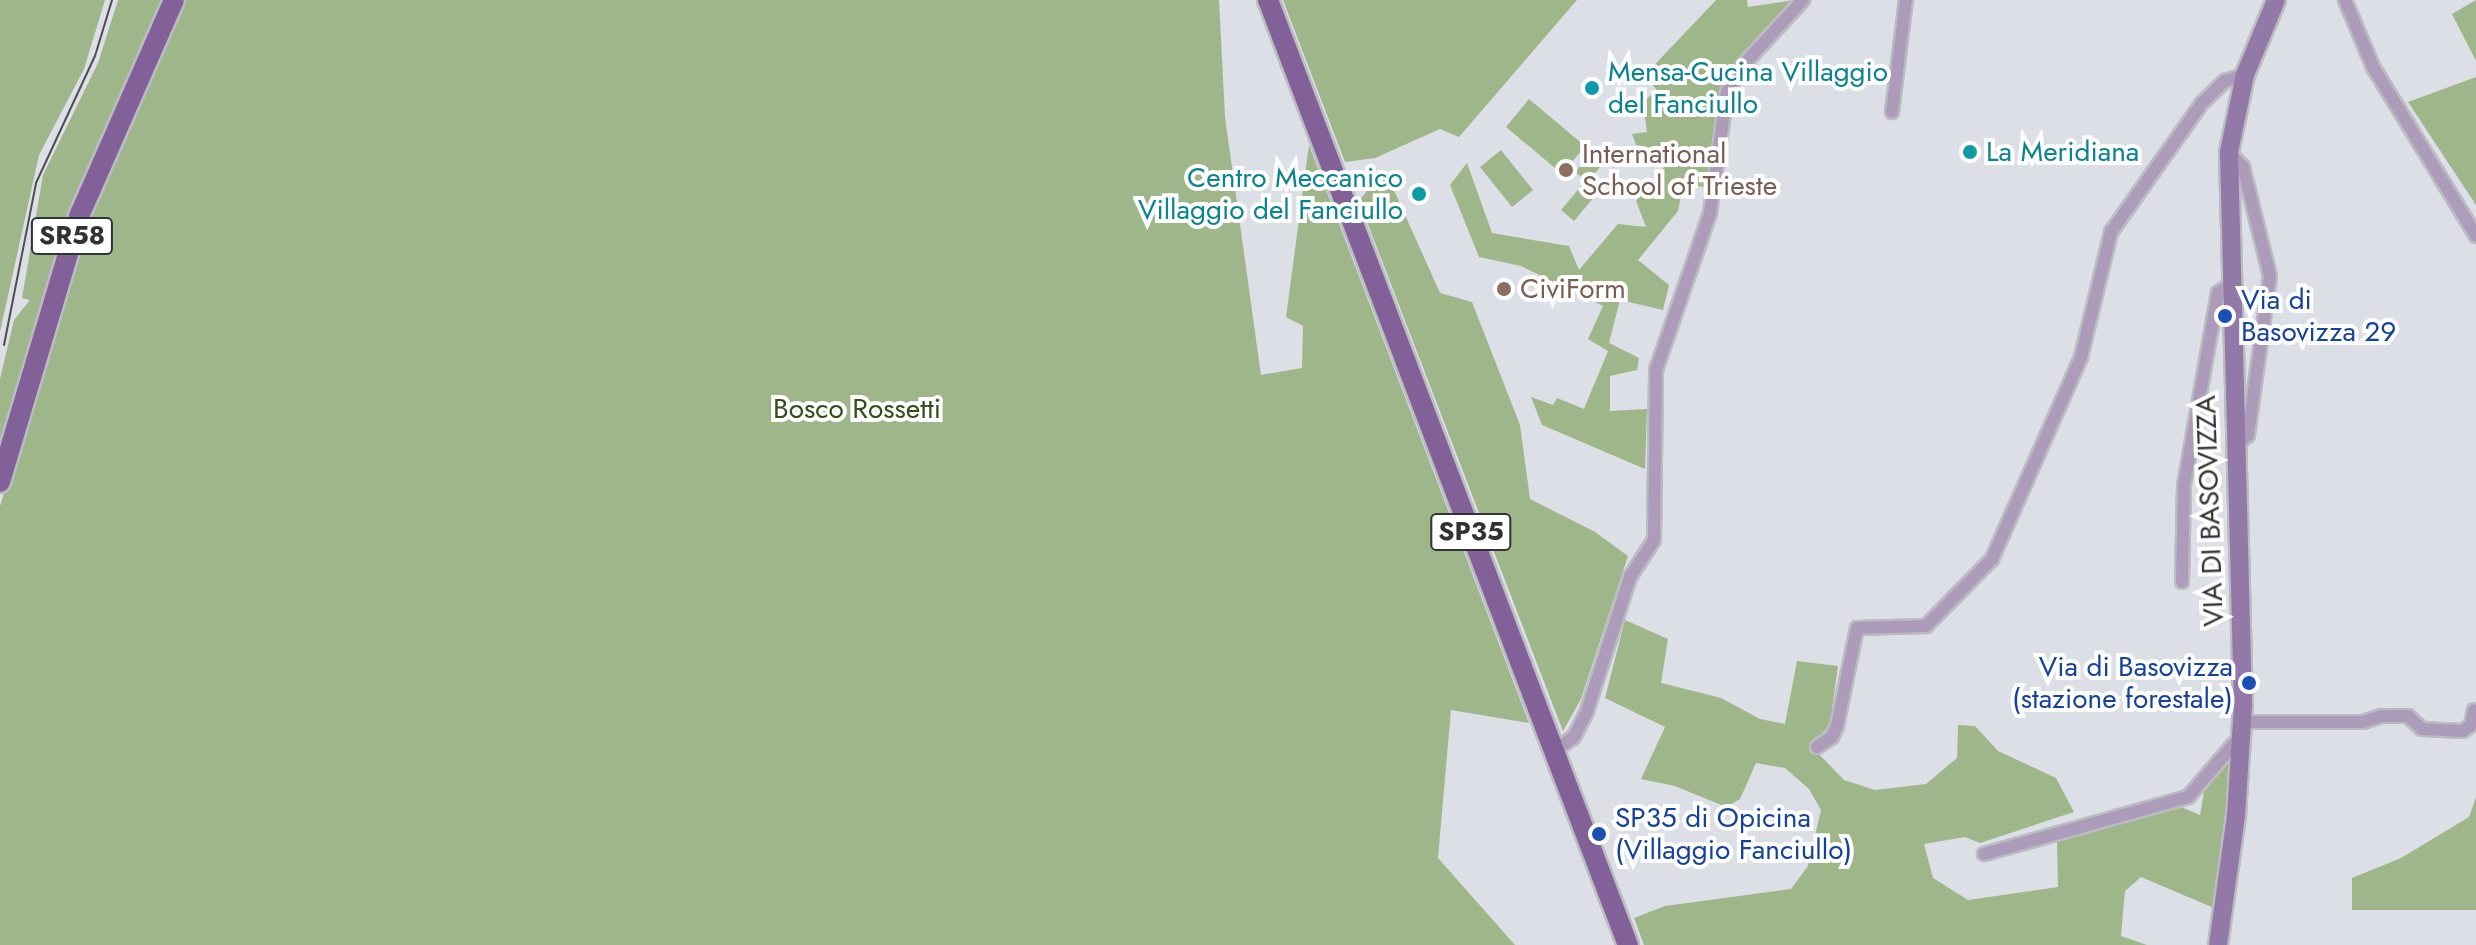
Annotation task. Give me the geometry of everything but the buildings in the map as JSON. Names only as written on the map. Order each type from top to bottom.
[{"type":"main road","name":"SR58","points":[[0,482],[80,214],[174,0]]},
{"type":"main road","name":"SP35","points":[[1268,0],[1628,945]]},
{"type":"main road","name":"VIA DI BASOVIZZA","points":[[2218,945],[2242,728],[2229,152],[2245,75],[2276,0]]},
{"type":"street","points":[[1554,751],[1574,737],[1587,711],[1630,577],[1654,540],[1656,370],[1710,213],[1727,92],[1745,63],[1803,0]]},
{"type":"street","points":[[1892,112],[1906,0]]},
{"type":"street","points":[[2345,0],[2373,67],[2476,236]]},
{"type":"street","points":[[1817,747],[1832,737],[1837,726],[1857,628],[1926,626],[1992,559],[2081,357],[2111,232],[2202,103],[2225,81],[2245,75]]},
{"type":"street","points":[[2229,152],[2243,167],[2270,276],[2248,435],[2235,445]]},
{"type":"street","points":[[2182,582],[2184,485],[2218,293],[2231,284]]},
{"type":"street","points":[[1984,854],[2188,797],[2242,728],[2363,722],[2408,716],[2422,729],[2463,731],[2471,725],[2474,710]]},
{"type":"green space","points":[[0,0],[105,0],[84,69],[39,155],[0,332]]},
{"type":"green space","points":[[118,0],[165,0],[67,229],[0,445],[0,379],[14,320],[30,300],[22,298],[43,175],[98,63]]},
{"type":"green space","name":"Bosco Rossetti","points":[[182,0],[1219,0],[1225,117],[1261,375],[1302,368],[1303,326],[1286,317],[1309,145],[1529,723],[1451,710],[1438,858],[1515,945],[0,945],[0,506],[91,207]]},
{"type":"green space","points":[[1283,0],[1577,0],[1459,137],[1440,129],[1375,158],[1345,162]]},
{"type":"green space","points":[[1716,0],[1747,0],[1748,7],[1794,0],[1720,89],[1706,187],[1683,185],[1678,211],[1638,260],[1669,285],[1663,310],[1620,300],[1609,343],[1639,358],[1637,370],[1610,376],[1610,411],[1647,409],[1645,469],[1542,425],[1531,397],[1553,405],[1557,398],[1584,409],[1608,351],[1588,339],[1603,306],[1521,266],[1479,257],[1450,185],[1467,163],[1492,233],[1569,246],[1579,270],[1618,224],[1646,227],[1636,201],[1676,153],[1636,145],[1632,134],[1647,132],[1643,102],[1657,90],[1644,76]]},
{"type":"green space","points":[[2476,0],[2476,61],[2452,14]]},
{"type":"green space","points":[[2476,77],[2476,205],[2408,102]]},
{"type":"green space","points":[[1529,99],[1585,146],[1562,174],[1506,127]]},
{"type":"green space","points":[[1596,147],[1608,157],[1588,182],[1575,172]]},
{"type":"green space","points":[[1501,150],[1533,190],[1512,207],[1480,167]]},
{"type":"green space","points":[[1388,177],[1440,293],[1472,302],[1520,425],[1530,499],[1595,532],[1628,556],[1581,699],[1563,731],[1359,201],[1370,187]]},
{"type":"green space","points":[[1582,185],[1595,196],[1574,221],[1561,210]]},
{"type":"green space","points":[[1625,620],[1668,639],[1661,683],[1721,698],[1760,719],[1785,724],[1797,661],[1838,666],[1830,725],[1810,745],[1844,780],[1875,790],[1926,784],[1957,758],[1958,725],[1975,726],[1998,751],[2056,778],[2074,812],[1980,843],[1965,837],[1924,844],[1933,878],[1968,900],[2058,887],[2057,841],[2174,804],[2200,815],[2204,792],[2233,755],[2214,908],[2141,877],[2125,891],[2121,936],[2147,945],[1644,945],[1634,918],[1665,906],[1791,889],[1808,866],[1821,810],[1809,789],[1785,768],[1756,763],[1740,799],[1726,807],[1675,786],[1641,779],[1665,727],[1605,698]]},
{"type":"green space","points":[[2476,797],[2476,910],[2352,910],[2352,878],[2401,858],[2469,817]]},
{"type":"tram line","points":[[4,345],[36,183],[95,56],[112,0]]},
{"type":"place","name":"Mensa-Cucina Villaggio del Fanciullo","points":[[1592,88]]},
{"type":"place","name":"La Meridiana","points":[[1970,152]]},
{"type":"place","name":"International School of Trieste","points":[[1566,170]]},
{"type":"place","name":"Centro Meccanico Villaggio del Fanciullo","points":[[1419,194]]},
{"type":"place","name":"CiviForm","points":[[1504,289]]},
{"type":"place","name":"Via di Basovizza 29","points":[[2225,316]]},
{"type":"place","name":"Via di Basovizza (stazione forestale)","points":[[2249,683]]},
{"type":"place","name":"SP35 di Opicina (Villaggio Fanciullo)","points":[[1599,834]]}]
